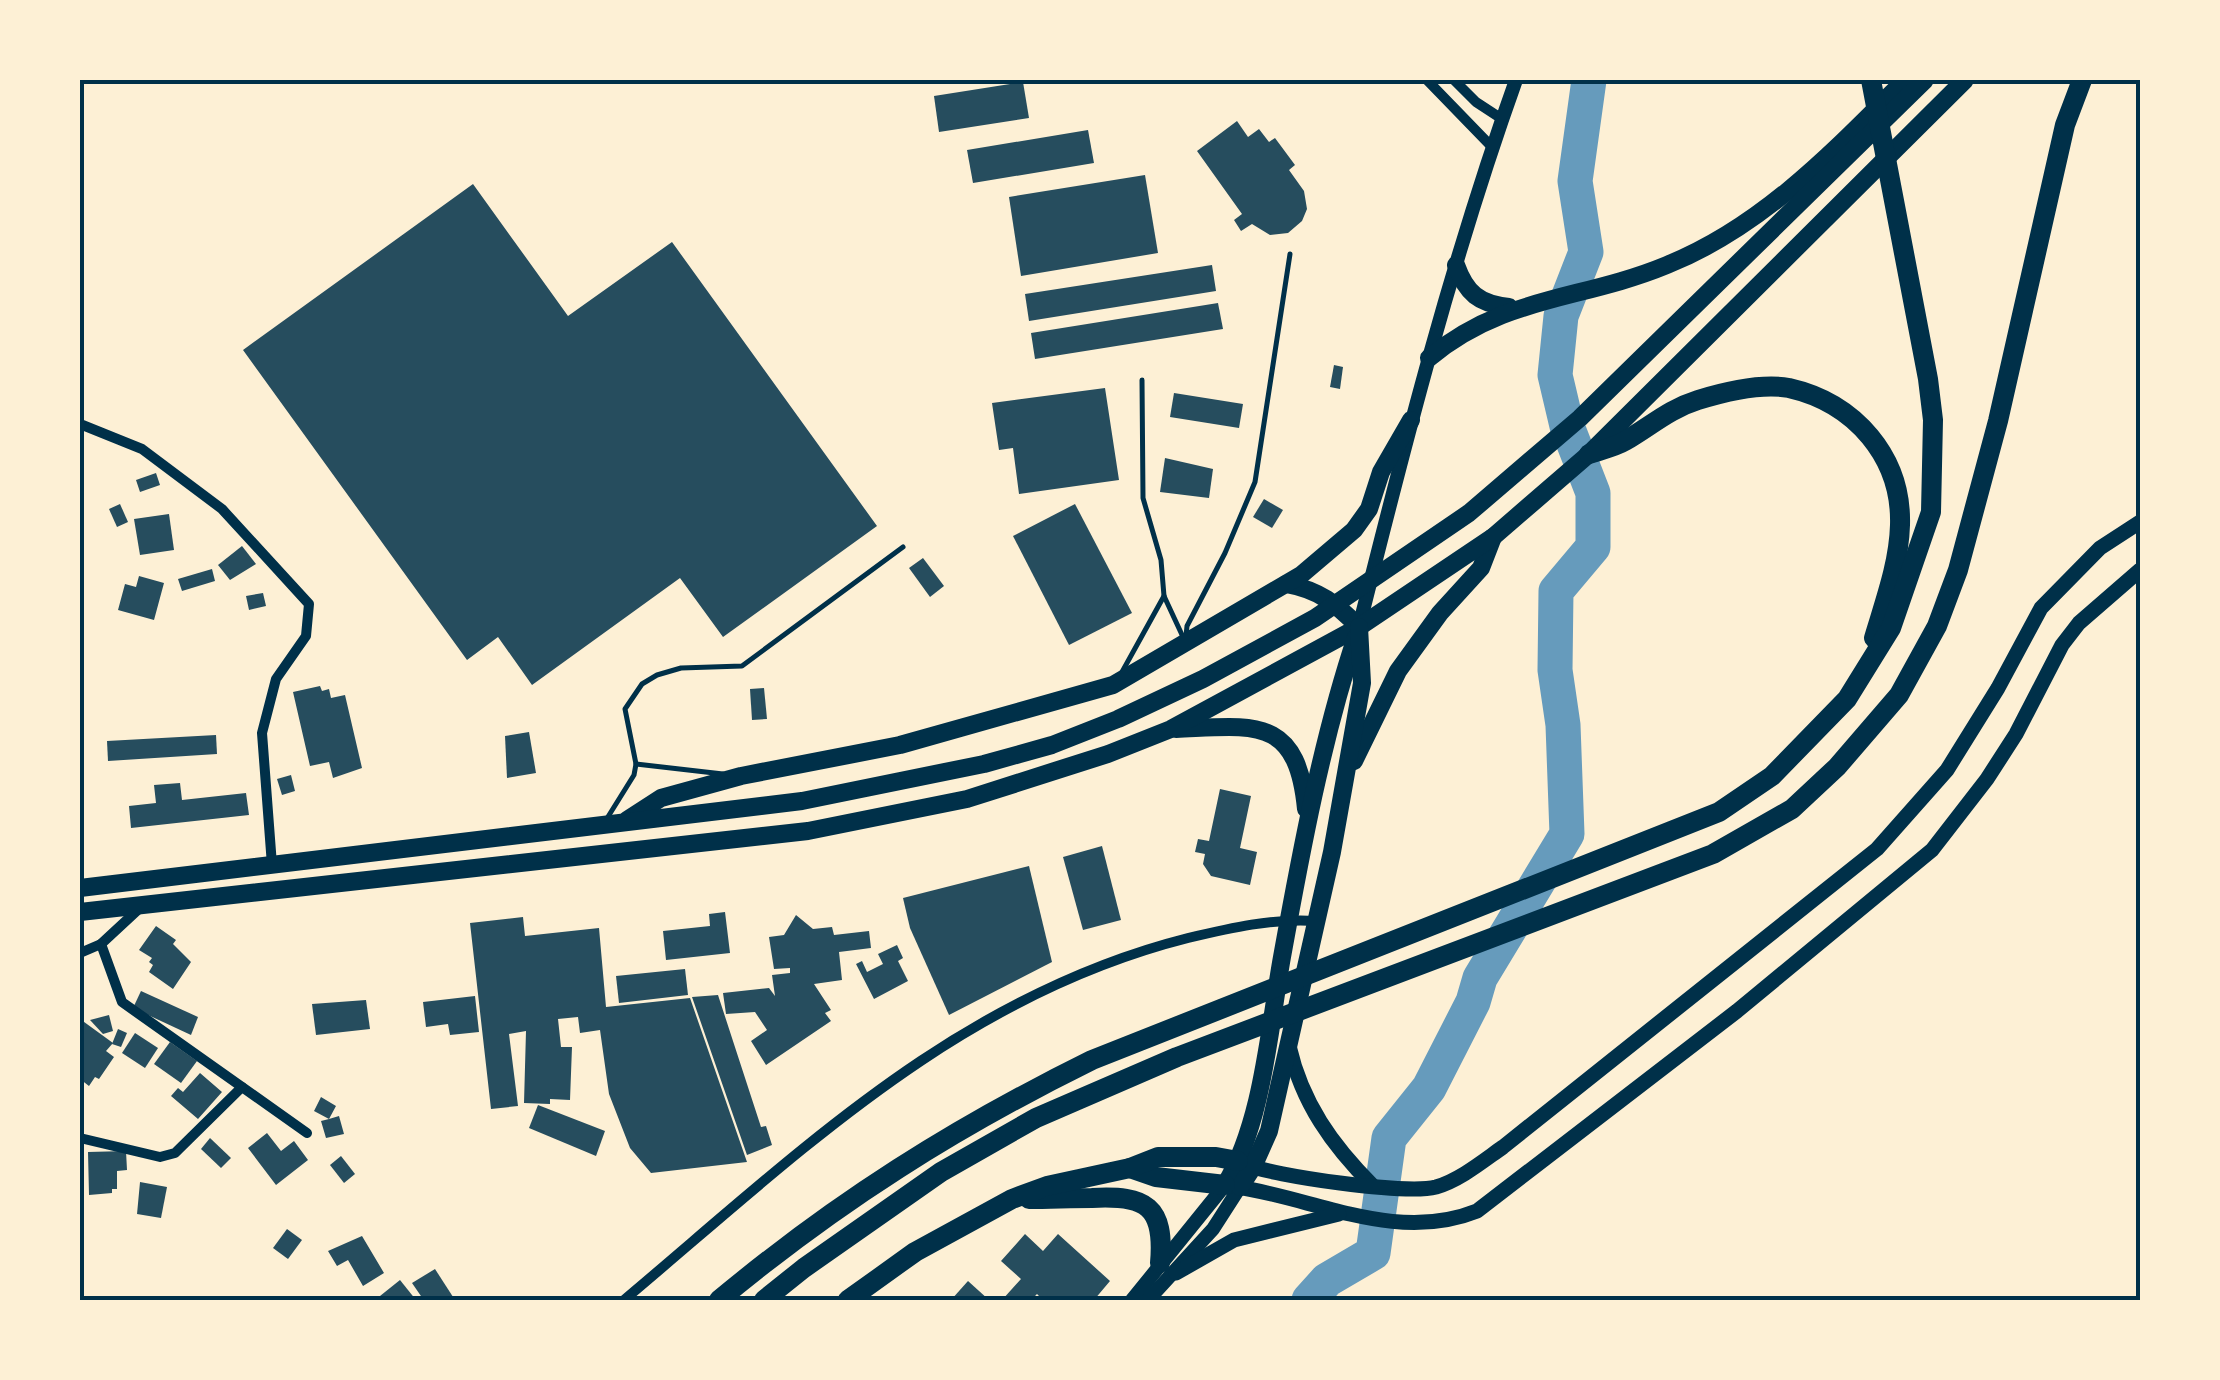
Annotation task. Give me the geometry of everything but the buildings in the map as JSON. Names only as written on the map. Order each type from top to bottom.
[{"type":"highway","points":[[719,1300],[787,1244],[926,1148],[1033,1089],[1169,1026],[1701,822],[1772,776],[1846,699],[1891,628],[1931,512],[1934,420],[1871,80]]},
{"type":"highway","points":[[1429,358],[1477,324],[1514,308],[1667,265],[1723,238],[1816,166],[1905,80]]},
{"type":"highway","points":[[80,888],[802,801],[984,764],[1052,745],[1118,719],[1315,618],[1470,513],[1580,418],[1925,80]]},
{"type":"highway","points":[[80,912],[571,860],[845,824],[1022,784],[1171,729],[1359,628],[1493,537],[1589,454],[1965,80]]},
{"type":"highway","points":[[764,1300],[940,1172],[1036,1118],[1177,1056],[1713,854],[1792,810],[1838,767],[1899,695],[1937,626],[1958,570],[1998,421],[2065,124],[2082,80]]},
{"type":"highway","points":[[1456,265],[1462,284],[1473,296],[1488,305],[1514,308]]},
{"type":"highway","points":[[1589,454],[1624,442],[1670,410],[1702,398],[1744,390],[1790,388],[1844,411],[1870,433],[1884,455],[1895,486],[1900,523],[1897,557],[1866,667]]},
{"type":"highway","points":[[611,825],[661,798],[741,776],[900,745],[1113,685],[1286,584],[1354,530],[1369,509],[1381,472],[1411,420]]},
{"type":"highway","points":[[1346,774],[1398,670],[1480,568],[1493,537]]},
{"type":"highway","points":[[1130,1168],[1156,1177],[1232,1186],[1268,1131],[1316,921],[1362,682],[1359,628],[1330,598],[1309,588],[1286,584]]},
{"type":"highway","points":[[1246,1164],[1308,828],[1341,680],[1359,628]]},
{"type":"highway","points":[[1171,729],[1242,726],[1275,735],[1294,754],[1303,778],[1308,828]]},
{"type":"highway","points":[[848,1300],[915,1252],[1012,1199],[1047,1186],[1130,1168],[1158,1157],[1216,1157],[1246,1164]]},
{"type":"highway","points":[[1012,1199],[1117,1196],[1143,1202],[1159,1221],[1168,1268]]},
{"type":"main road","points":[[1246,1164],[1373,1186],[1415,1189],[1436,1187],[1488,1158],[1877,849],[1947,770],[2042,608],[2100,548],[2140,522]]},
{"type":"main road","points":[[1232,1186],[1405,1225],[1436,1224],[1478,1211],[1837,931],[1932,850],[2016,734],[2062,645],[2092,610],[2140,570]]},
{"type":"main road","points":[[1288,1042],[1294,1069],[1322,1129],[1373,1186]]},
{"type":"main road","points":[[1168,1268],[1234,1240],[1344,1213]]},
{"type":"street","points":[[1427,80],[1490,146]]},
{"type":"street","points":[[1454,80],[1476,102],[1502,119]]},
{"type":"street","points":[[1359,628],[1411,420],[1490,146],[1516,80]]},
{"type":"street","points":[[80,424],[142,449],[222,508],[309,604],[306,636],[276,679],[262,733],[272,865]]},
{"type":"street","points":[[80,953],[101,944],[145,904]]},
{"type":"street","points":[[624,1300],[840,1118],[893,1077],[972,1027],[1074,976],[1152,947],[1220,930],[1289,919],[1316,921]]},
{"type":"street","points":[[101,944],[122,1002],[307,1132]]},
{"type":"street","points":[[80,1138],[160,1157],[176,1153],[242,1087]]},
{"type":"street","points":[[1148,1300],[1232,1186]]},
{"type":"street","points":[[1132,1300],[1168,1268]]},
{"type":"lane","points":[[1186,644],[1187,626],[1225,553],[1255,482],[1290,254]]},
{"type":"lane","points":[[1142,380],[1143,498],[1161,560],[1164,596],[1186,644]]},
{"type":"lane","points":[[611,825],[636,764],[624,709],[642,684],[681,668],[742,666],[902,547]]},
{"type":"lane","points":[[1113,685],[1164,596]]},
{"type":"lane","points":[[636,764],[741,776]]},
{"type":"waterway","points":[[1309,1300],[1327,1280],[1373,1253],[1389,1138],[1429,1088],[1473,1002],[1480,978],[1567,834],[1563,725],[1555,670],[1556,591],[1593,547],[1593,493],[1567,426],[1555,375],[1561,316],[1586,252],[1575,181],[1589,80]]}]
